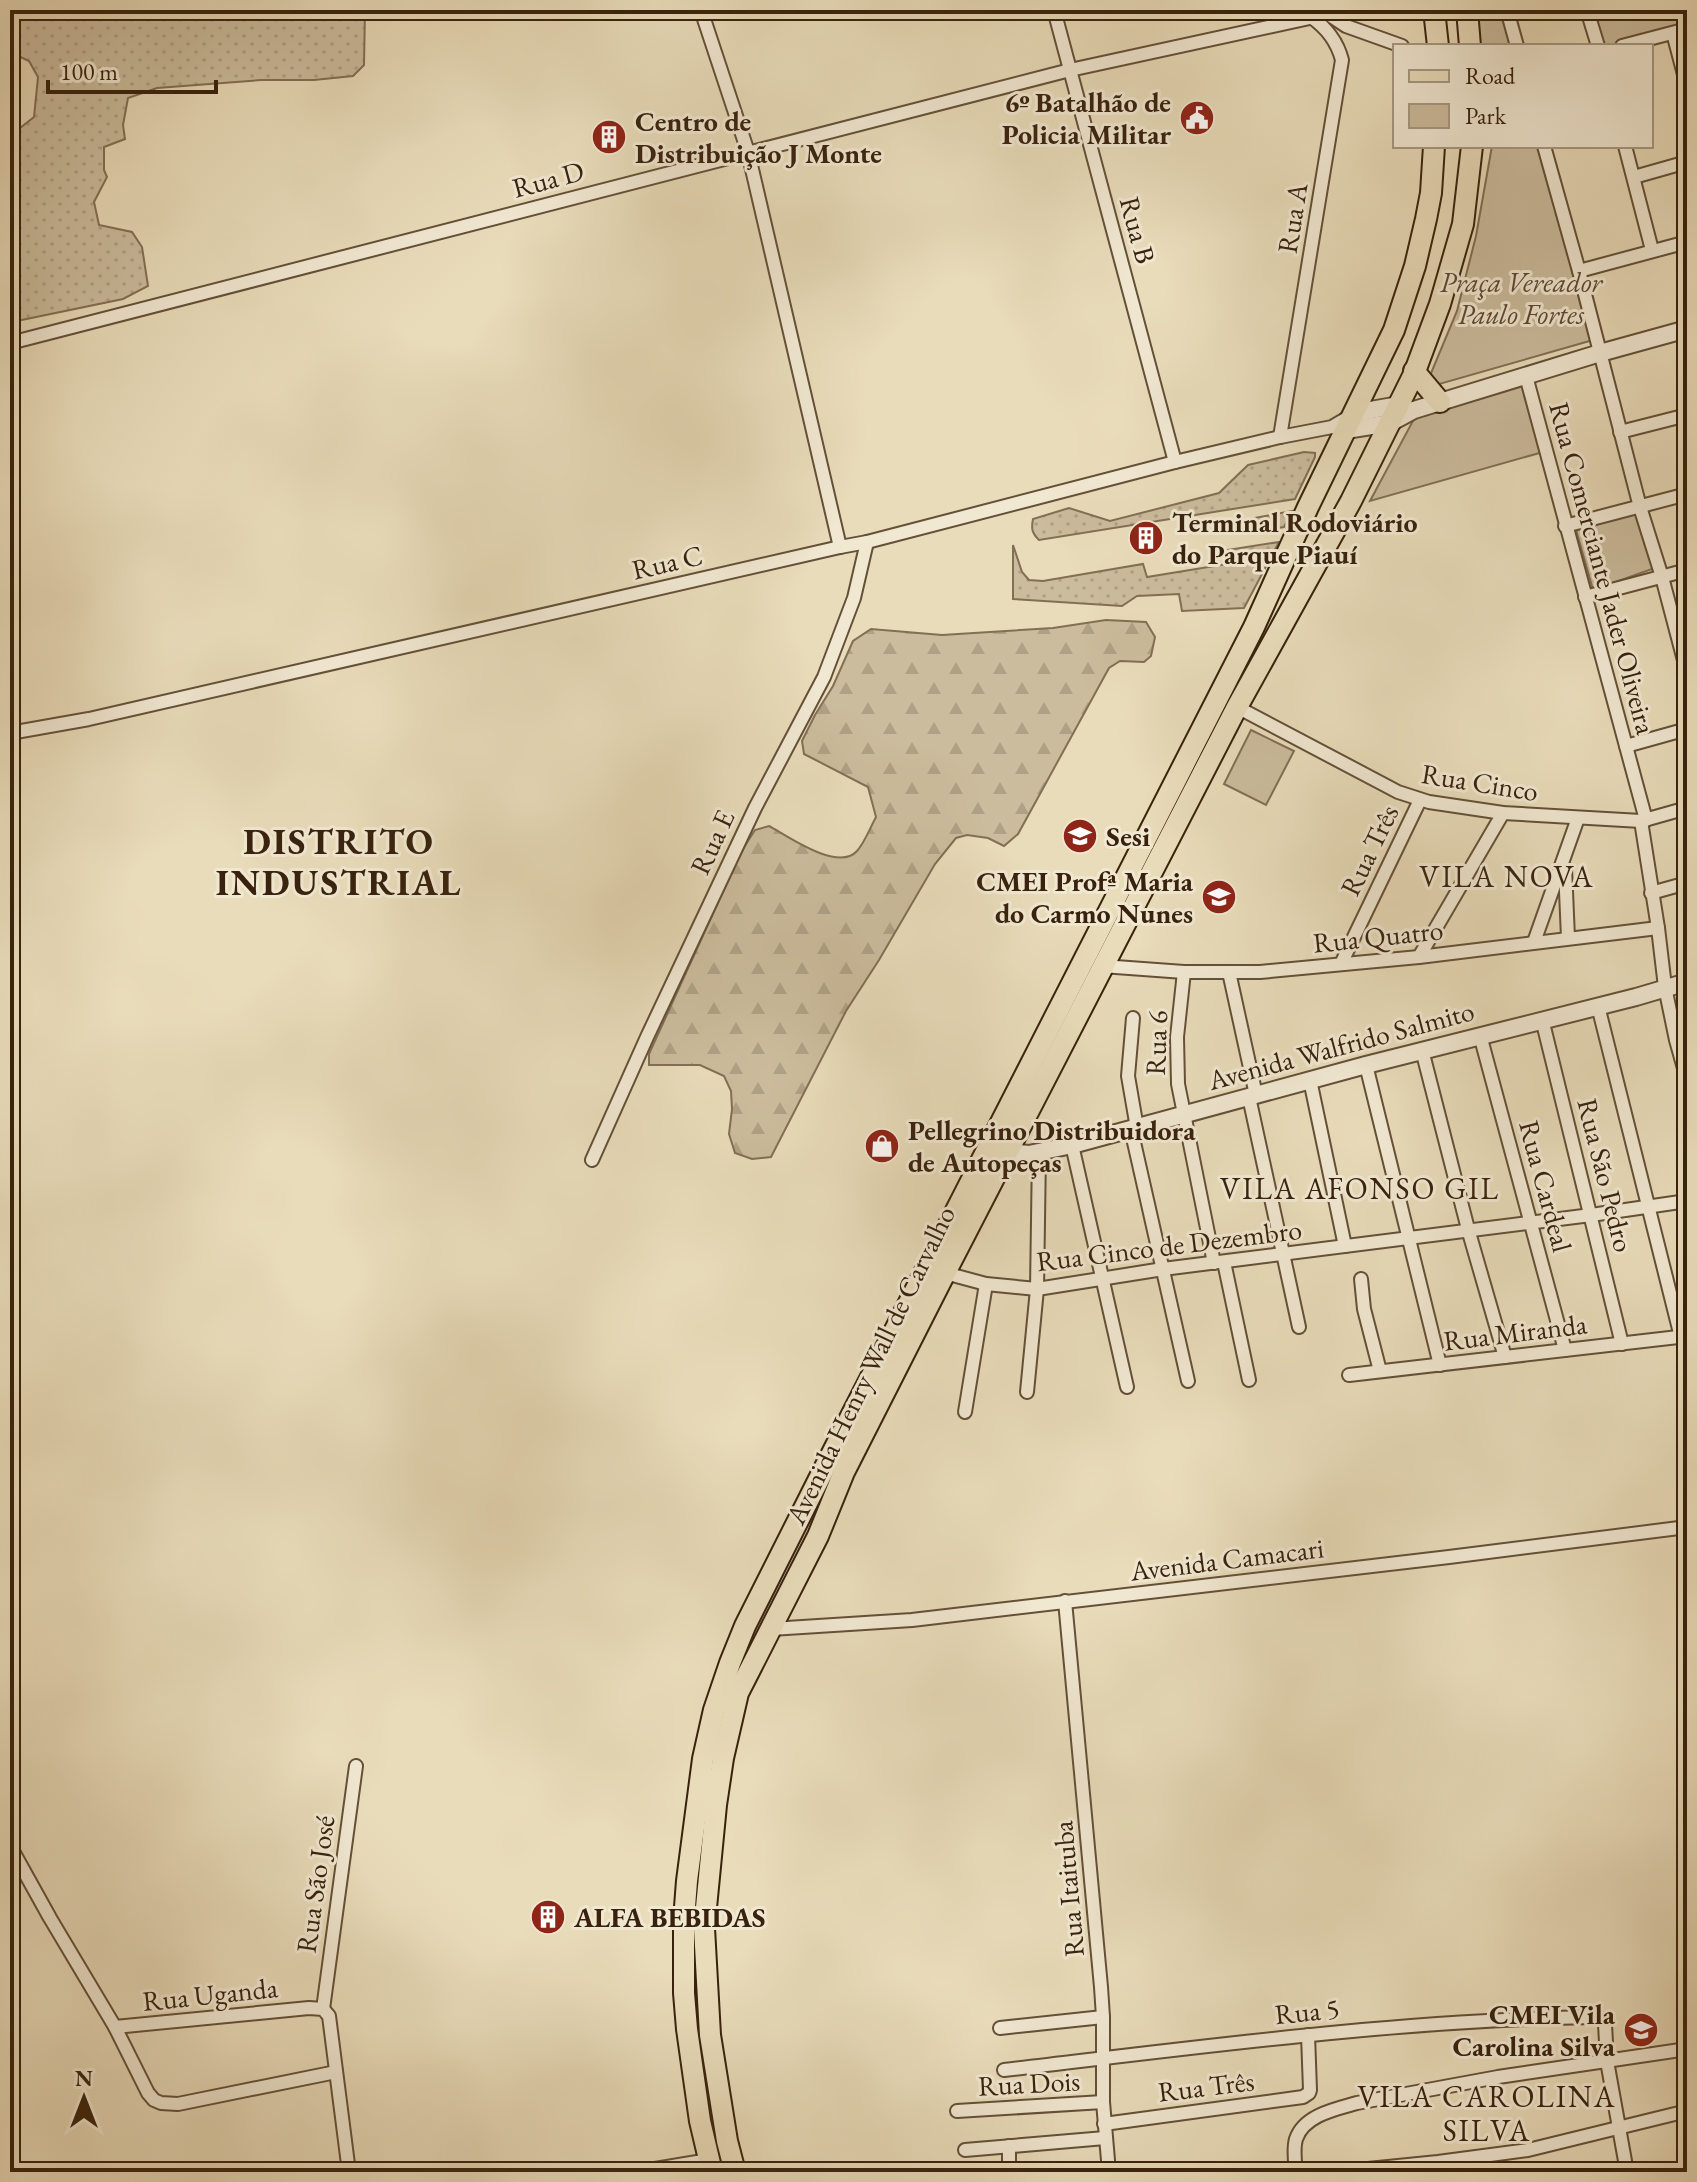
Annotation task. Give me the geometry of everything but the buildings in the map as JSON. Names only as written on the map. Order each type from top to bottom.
[{"type":"main road","points":[[1434,10],[1438,44]]},
{"type":"main road","points":[[1467,10],[1470,44]]},
{"type":"main road","name":"Avenida Henry Wall de Carvalho","points":[[735,2172],[710,2035],[704,1928],[697,1881],[696,1802],[709,1730],[730,1663],[745,1626],[793,1533],[949,1244],[1115,921],[1254,627],[1344,424],[1394,330],[1415,266],[1431,193],[1434,148]]},
{"type":"main road","name":"Avenida Henry Wall de Carvalho","points":[[1000,1145],[1102,966],[1115,921],[1401,413],[1440,304],[1460,235],[1472,148]]},
{"type":"main road","points":[[1414,371],[1440,402]]},
{"type":"main road","points":[[1298,530],[1314,549],[1302,592]]},
{"type":"main road","name":"Avenida Henry Wall de Carvalho","points":[[710,2166],[692,2074],[684,1993],[684,1920],[697,1881],[735,1705],[742,1683],[815,1543],[844,1472],[945,1273],[949,1244]]},
{"type":"main road","points":[[793,1533],[804,1534],[815,1543]]},
{"type":"main road","points":[[745,1626],[752,1636],[768,1634]]},
{"type":"street","points":[[701,10],[748,152],[840,547]]},
{"type":"street","name":"Rua B","points":[[1054,10],[1175,462]]},
{"type":"street","points":[[1507,10],[1516,44]]},
{"type":"street","points":[[1587,10],[1597,44]]},
{"type":"street","points":[[1330,12],[1346,26],[1396,44]]},
{"type":"street","name":"Rua D","points":[[10,343],[1070,70],[1330,12]]},
{"type":"street","name":"Rua A","points":[[1280,437],[1342,60],[1330,34],[1311,17]]},
{"type":"street","points":[[1630,44],[1687,29]]},
{"type":"street","points":[[1673,33],[1687,86]]},
{"type":"street","points":[[1545,148],[1687,672]]},
{"type":"street","points":[[1626,148],[1652,250]]},
{"type":"street","points":[[1634,177],[1687,162]]},
{"type":"street","points":[[1579,271],[1687,242]]},
{"type":"street","points":[[1344,424],[1401,413],[1687,329]]},
{"type":"street","name":"Rua Comerciante Jader Oliveira","points":[[1526,376],[1644,820],[1665,987],[1687,1079]]},
{"type":"street","points":[[1620,432],[1687,415]]},
{"type":"street","name":"Rua C","points":[[10,733],[89,719],[867,542],[1175,462],[1344,424]]},
{"type":"street","points":[[1565,526],[1687,494]]},
{"type":"street","name":"Rua E","points":[[592,1160],[755,808],[824,677],[854,598],[867,542]]},
{"type":"street","points":[[1585,597],[1687,570]]},
{"type":"street","name":"Rua Cinco","points":[[1237,707],[1386,786],[1420,800],[1503,813],[1644,820],[1687,808]]},
{"type":"street","points":[[1626,746],[1687,729]]},
{"type":"street","name":"Rua Três","points":[[1341,964],[1420,800]]},
{"type":"street","points":[[1419,957],[1503,813]]},
{"type":"street","points":[[1534,942],[1578,818]]},
{"type":"street","points":[[1564,861],[1568,938]]},
{"type":"street","points":[[1651,893],[1687,883]]},
{"type":"street","name":"Rua Quatro","points":[[1102,966],[1184,972],[1260,972],[1419,957],[1658,928]]},
{"type":"street","name":"Rua 6","points":[[1184,972],[1177,1056],[1180,1098],[1249,1380]]},
{"type":"street","points":[[1229,972],[1299,1327]]},
{"type":"street","name":"Avenida Walfrido Salmito","points":[[1000,1145],[1023,1155],[1072,1145],[1687,982]]},
{"type":"street","points":[[1598,1006],[1684,1337]]},
{"type":"street","points":[[1133,1018],[1128,1076],[1134,1129],[1188,1381]]},
{"type":"street","name":"Rua São Pedro","points":[[1542,1019],[1622,1344]]},
{"type":"street","name":"Rua Cardeal","points":[[1480,1035],[1565,1350]]},
{"type":"street","points":[[1422,1050],[1505,1357]]},
{"type":"street","points":[[1366,1065],[1440,1365]]},
{"type":"street","points":[[1310,1080],[1345,1246]]},
{"type":"street","points":[[1072,1145],[1127,1387]]},
{"type":"street","points":[[1027,1392],[1037,1289],[1039,1152]]},
{"type":"street","name":"Rua Cinco de Dezembro","points":[[945,1273],[986,1284],[1037,1289],[1163,1269],[1687,1201]]},
{"type":"street","points":[[1361,1279],[1364,1309],[1380,1371]]},
{"type":"street","points":[[965,1412],[986,1284]]},
{"type":"street","name":"Rua Miranda","points":[[1349,1375],[1684,1337]]},
{"type":"street","name":"Avenida Camacari","points":[[768,1634],[912,1620],[1687,1527]]},
{"type":"street","name":"Rua Itaituba","points":[[1065,1601],[1103,2017],[1103,2102],[1109,2172]]},
{"type":"street","name":"Rua São José","points":[[323,2009],[356,1766]]},
{"type":"street","points":[[10,1846],[115,2027],[148,2093],[161,2103],[178,2104],[336,2072]]},
{"type":"street","points":[[323,2009],[329,2016],[349,2172]]},
{"type":"street","name":"Rua Uganda","points":[[115,2027],[323,2009]]},
{"type":"street","points":[[1000,2028],[1103,2017]]},
{"type":"street","name":"Rua 5","points":[[1004,2070],[1308,2035],[1508,2020],[1597,2017],[1603,2020],[1606,2031],[1607,2061]]},
{"type":"street","name":"Rua Três","points":[[1104,2124],[1303,2097],[1310,2090],[1308,2035]]},
{"type":"street","points":[[1296,2172],[1295,2143],[1304,2126],[1323,2114],[1357,2103],[1498,2077],[1687,2049]]},
{"type":"street","points":[[1607,2061],[1627,2172]]},
{"type":"street","name":"Rua Dois","points":[[957,2111],[1103,2102]]},
{"type":"street","points":[[1338,2172],[1437,2167],[1528,2150],[1687,2111]]},
{"type":"street","points":[[965,2150],[1105,2138]]},
{"type":"street","points":[[1009,2146],[1009,2172]]},
{"type":"street","points":[[637,2172],[710,2166]]},
{"type":"green space","points":[[10,10],[365,10],[364,65],[353,76],[157,88],[128,98],[123,125],[125,139],[104,147],[107,177],[94,202],[99,225],[132,232],[142,247],[148,286],[123,299],[10,322],[10,129],[20,128],[34,117],[38,77],[29,61],[10,52]]},
{"type":"green space","points":[[1477,10],[1503,10],[1512,44],[1480,44]]},
{"type":"green space","points":[[1591,10],[1687,10],[1687,24],[1615,44],[1600,44]]},
{"type":"green space","name":"Praça Vereador Paulo Fortes","points":[[1492,148],[1541,148],[1593,340],[1436,385],[1429,378],[1457,311],[1476,236]]},
{"type":"green space","points":[[1525,385],[1543,452],[1370,501],[1415,417]]},
{"type":"green space","points":[[1304,452],[1315,453],[1315,457],[1295,499],[1039,540],[1033,531],[1033,519],[1069,508],[1110,521],[1219,493],[1248,465]]},
{"type":"green space","points":[[1292,511],[1284,527],[1251,532],[1249,519]]},
{"type":"green space","points":[[1638,513],[1655,568],[1593,590],[1576,530]]},
{"type":"green space","points":[[1279,542],[1244,608],[1182,611],[1179,594],[1137,596],[1122,606],[1013,599],[1013,545],[1022,572],[1029,580],[1043,581],[1143,564],[1147,577],[1227,564],[1227,550]]},
{"type":"green space","points":[[1106,620],[1146,622],[1155,637],[1151,656],[1144,662],[1120,661],[1109,668],[1018,834],[1004,846],[988,838],[967,835],[956,838],[935,864],[846,1011],[771,1157],[752,1159],[735,1153],[729,1134],[731,1091],[724,1076],[700,1065],[649,1065],[649,1054],[741,852],[755,830],[769,826],[813,850],[838,858],[857,851],[876,817],[868,787],[804,754],[802,741],[833,686],[853,641],[871,629],[942,635],[1053,628]]},
{"type":"green space","points":[[1251,730],[1294,751],[1266,805],[1224,784]]},
{"type":"place","name":"6º Batalhão de Policia Militar","points":[[1197,118]]},
{"type":"place","name":"Centro de Distribuição J Monte","points":[[609,137]]},
{"type":"place","name":"Terminal Rodoviário do Parque Piauí","points":[[1146,538]]},
{"type":"place","name":"Sesi","points":[[1080,836]]},
{"type":"place","name":"CMEI Profª Maria do Carmo Nunes","points":[[1219,897]]},
{"type":"place","name":"Pellegrino Distribuidora de Autopeças","points":[[882,1146]]},
{"type":"place","name":"ALFA BEBIDAS","points":[[548,1917]]},
{"type":"place","name":"CMEI Vila Carolina Silva","points":[[1641,2030]]},
{"type":"district","name":"DISTRITO INDUSTRIAL","points":[[339,862]]},
{"type":"district","name":"VILA NOVA","points":[[1507,877]]},
{"type":"district","name":"VILA AFONSO GIL","points":[[1360,1189]]},
{"type":"district","name":"VILA CAROLINA SILVA","points":[[1487,2114]]}]
